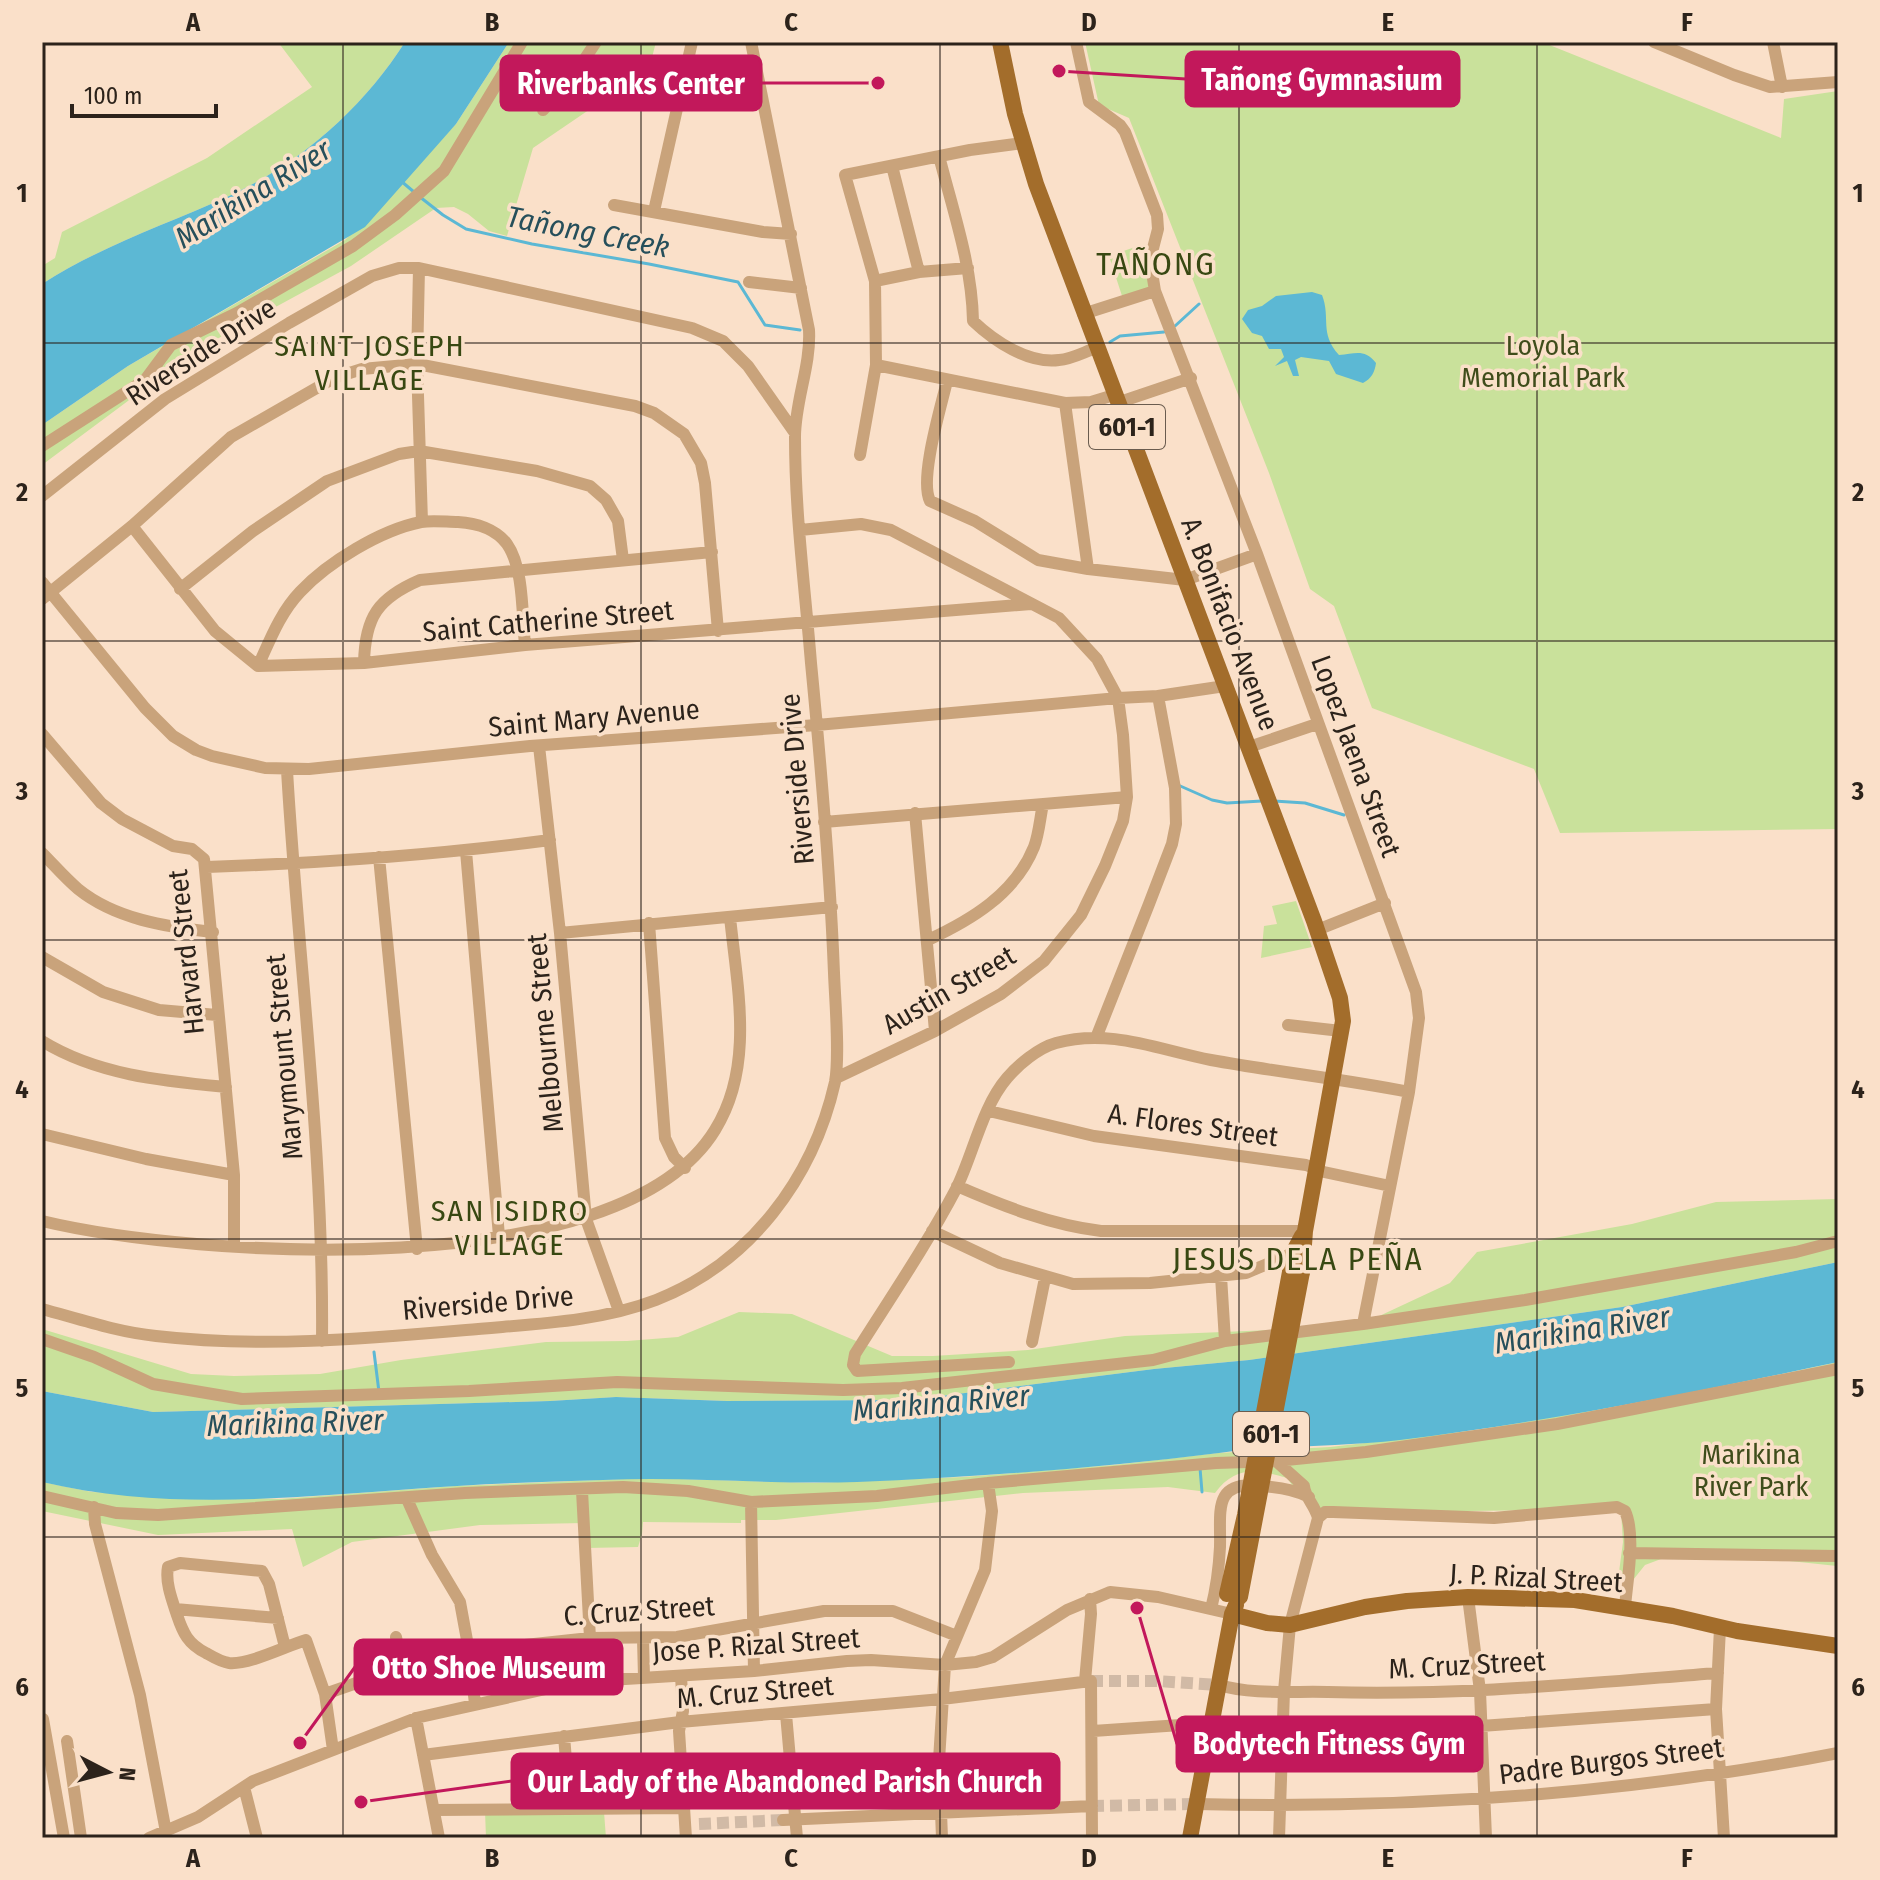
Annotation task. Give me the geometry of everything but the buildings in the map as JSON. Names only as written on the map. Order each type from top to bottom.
[{"type":"main road","name":"A. Bonifacio Avenue","points":[[1000,42],[1023,143],[1083,314],[1249,747],[1342,1003],[1333,1077],[1232,1614]]},
{"type":"main road","name":"A. Bonifacio Avenue","points":[[1296,1272],[1293,1253],[1305,1231]]},
{"type":"main road","name":"J. P. Rizal Street","points":[[1232,1614],[1290,1625],[1365,1607],[1468,1597],[1575,1600],[1625,1607],[1720,1628],[1838,1646]]},
{"type":"main road","name":"601-1","points":[[1190,1838],[1232,1614]]},
{"type":"street","points":[[42,446],[145,380],[171,345],[237,313],[353,246],[395,215],[444,171],[522,42]]},
{"type":"street","points":[[543,110],[574,75],[596,42]]},
{"type":"street","points":[[654,211],[692,42]]},
{"type":"street","points":[[751,42],[809,330],[810,346],[795,433]]},
{"type":"street","name":"Lopez Jaena Street","points":[[1076,42],[1089,102],[1115,120],[1125,132],[1155,208],[1158,229],[1151,251],[1150,271],[1155,291],[1257,554],[1419,1002],[1409,1092],[1363,1324]]},
{"type":"street","points":[[1654,42],[1770,87],[1838,82]]},
{"type":"street","points":[[1773,42],[1782,87]]},
{"type":"street","points":[[860,455],[876,365],[875,281],[845,175],[1023,143]]},
{"type":"street","points":[[939,156],[968,268],[973,321],[994,340],[1046,361],[1063,360],[1096,348]]},
{"type":"street","points":[[892,166],[919,272]]},
{"type":"street","points":[[614,205],[763,232],[791,234]]},
{"type":"street","name":"Riverside Drive","points":[[42,496],[165,399],[372,276],[399,268],[419,268],[692,328],[723,341],[748,366],[795,433],[800,530],[832,907],[836,1078],[812,1152],[783,1202],[759,1230],[728,1259],[697,1280],[656,1300],[619,1311],[580,1320],[322,1341],[227,1341],[154,1336],[42,1309]]},
{"type":"street","points":[[419,268],[417,364],[422,522]]},
{"type":"street","points":[[875,281],[919,272],[968,268]]},
{"type":"street","points":[[749,282],[801,288]]},
{"type":"street","points":[[1083,314],[1155,291]]},
{"type":"street","points":[[45,591],[132,526],[231,437],[283,405],[334,378],[362,369],[417,364],[635,406],[671,422],[684,434],[701,463],[718,631]]},
{"type":"street","points":[[876,365],[1065,403],[1116,399],[1191,378]]},
{"type":"street","points":[[947,381],[932,445],[927,490],[930,501],[975,521],[1038,560],[1088,569],[1185,580],[1257,554]]},
{"type":"street","points":[[1065,403],[1088,569]]},
{"type":"street","points":[[180,589],[253,531],[327,481],[399,454],[419,451],[537,471],[590,486],[606,500],[618,521],[623,560]]},
{"type":"street","points":[[132,526],[215,631],[258,666],[279,621],[299,593],[332,563],[386,535],[422,522],[466,523],[489,529],[509,546],[518,569],[525,645]]},
{"type":"street","points":[[800,530],[861,524],[891,530],[1059,618],[1097,659],[1118,698]]},
{"type":"street","points":[[364,663],[367,629],[372,618],[387,597],[420,580],[712,552]]},
{"type":"street","name":"Saint Mary Avenue","points":[[45,591],[145,708],[173,736],[212,756],[247,765],[287,770],[539,746],[1158,696],[1225,686]]},
{"type":"street","name":"Saint Catherine Street","points":[[258,666],[364,663],[525,645],[1031,604]]},
{"type":"street","points":[[1096,1038],[1154,892],[1176,824],[1175,788],[1158,696]]},
{"type":"street","name":"Austin Street","points":[[836,1078],[935,1031],[1001,994],[1044,961],[1081,915],[1123,821],[1127,797],[1118,698]]},
{"type":"street","points":[[1249,747],[1317,724]]},
{"type":"street","name":"Harvard Street","points":[[42,734],[101,803],[148,834],[199,853],[207,867],[217,1015],[234,1175],[234,1246]]},
{"type":"street","name":"Melbourne Street","points":[[539,746],[560,933],[586,1219],[619,1311]]},
{"type":"street","name":"Marymount Street","points":[[287,770],[323,1250],[322,1341]]},
{"type":"street","points":[[824,822],[1127,797]]},
{"type":"street","points":[[928,940],[987,907],[1020,873],[1034,845],[1043,804]]},
{"type":"street","points":[[915,813],[935,1031]]},
{"type":"street","points":[[207,867],[466,851],[550,840]]},
{"type":"street","points":[[466,851],[499,1236]]},
{"type":"street","points":[[42,853],[79,890],[127,916],[176,928],[213,932]]},
{"type":"street","points":[[379,857],[417,1249]]},
{"type":"street","points":[[1317,930],[1385,903]]},
{"type":"street","points":[[560,933],[832,907]]},
{"type":"street","points":[[42,1221],[120,1237],[323,1250],[417,1249],[586,1219],[639,1195],[685,1168],[716,1130],[733,1091],[742,1038],[730,917]]},
{"type":"street","points":[[649,923],[665,1138],[674,1157],[685,1168]]},
{"type":"street","points":[[42,957],[103,992],[159,1010],[217,1015]]},
{"type":"street","points":[[1288,1025],[1341,1031]]},
{"type":"street","points":[[1009,1362],[857,1371],[854,1368],[855,1354],[957,1186],[1006,1079],[1033,1055],[1054,1043],[1096,1038],[1139,1041],[1209,1059],[1333,1077],[1409,1092]]},
{"type":"street","points":[[42,1041],[56,1050],[107,1069],[156,1080],[226,1087]]},
{"type":"street","name":"A. Flores Street","points":[[989,1111],[1094,1136],[1238,1154],[1390,1186]]},
{"type":"street","points":[[42,1135],[234,1175]]},
{"type":"street","points":[[957,1186],[998,1204],[1076,1228],[1101,1231],[1305,1231]]},
{"type":"street","points":[[932,1231],[1000,1263],[1073,1284],[1098,1285],[1246,1273],[1293,1253]]},
{"type":"street","points":[[42,1339],[94,1357],[153,1384],[261,1400],[617,1382],[843,1390],[902,1388],[1153,1360],[1225,1341],[1525,1300],[1796,1252],[1838,1241]]},
{"type":"street","points":[[1221,1276],[1225,1341]]},
{"type":"street","points":[[1032,1342],[1035,1315],[1045,1278]]},
{"type":"street","points":[[42,1496],[116,1513],[158,1515],[465,1493],[651,1487],[751,1502],[877,1496],[988,1483],[1366,1452],[1557,1424],[1838,1369]]},
{"type":"street","points":[[1276,1461],[1304,1486],[1318,1518],[1290,1625],[1284,1691],[1279,1838]]},
{"type":"street","points":[[1257,1485],[1260,1462]]},
{"type":"street","points":[[942,1838],[939,1760],[945,1665],[985,1570],[992,1511],[988,1483]]},
{"type":"street","points":[[1211,1609],[1220,1548],[1219,1510],[1222,1500],[1236,1486],[1257,1485],[1305,1494],[1342,1513]]},
{"type":"street","points":[[582,1491],[590,1638]]},
{"type":"street","points":[[407,1499],[432,1555],[460,1602],[475,1704]]},
{"type":"street","points":[[751,1502],[754,1671]]},
{"type":"street","points":[[94,1507],[95,1524],[140,1695],[160,1836]]},
{"type":"street","points":[[1318,1518],[1325,1512],[1494,1518],[1617,1507],[1627,1516],[1629,1553],[1625,1607]]},
{"type":"street","points":[[1629,1553],[1838,1556]]},
{"type":"street","points":[[285,1647],[269,1584],[262,1571],[180,1563],[170,1565],[167,1574],[185,1637],[191,1644],[219,1660],[240,1662],[285,1647],[306,1640],[325,1694],[333,1750]]},
{"type":"street","name":"Jose P. Rizal Street","points":[[160,1836],[198,1817],[253,1781],[416,1718],[577,1682],[871,1660],[945,1665],[976,1662],[993,1657],[1067,1610],[1110,1592],[1138,1594],[1232,1614]]},
{"type":"street","points":[[1468,1597],[1480,1691],[1486,1838]]},
{"type":"street","points":[[1090,1599],[1088,1681],[1093,1731],[1092,1838]]},
{"type":"street","points":[[175,1609],[278,1618]]},
{"type":"street","name":"C. Cruz Street","points":[[325,1694],[402,1667],[469,1651],[590,1638],[677,1637],[824,1611],[893,1611],[957,1636]]},
{"type":"street","points":[[1720,1628],[1716,1709],[1724,1838]]},
{"type":"street","points":[[396,1637],[402,1667]]},
{"type":"street","points":[[643,1639],[644,1677]]},
{"type":"street","name":"M. Cruz Street","points":[[1219,1685],[1232,1689],[1375,1694],[1480,1691],[1718,1673]]},
{"type":"street","points":[[681,1676],[683,1711],[680,1722],[686,1831],[699,1824]]},
{"type":"street","name":"M. Cruz Street","points":[[423,1755],[680,1722],[942,1699],[1088,1681]]},
{"type":"street","points":[[1481,1726],[1716,1709]]},
{"type":"street","points":[[786,1714],[790,1819],[797,1838]]},
{"type":"street","points":[[416,1718],[439,1838]]},
{"type":"street","points":[[43,1719],[64,1838]]},
{"type":"street","points":[[1093,1731],[1195,1724],[1282,1730]]},
{"type":"street","points":[[564,1736],[567,1772]]},
{"type":"street","points":[[67,1741],[81,1838]]},
{"type":"street","name":"Padre Burgos Street","points":[[1196,1804],[1483,1800],[1719,1773],[1838,1753]]},
{"type":"street","points":[[244,1787],[257,1838]]},
{"type":"street","points":[[790,1819],[1092,1806]]},
{"type":"street","points":[[435,1810],[684,1808]]},
{"type":"green space","points":[[278,42],[405,42],[350,111],[281,167],[229,196],[87,258],[42,284],[42,266],[55,258],[62,232],[207,158],[312,87]]},
{"type":"green space","points":[[509,42],[656,42],[649,69],[533,148],[507,236],[489,231],[454,207],[436,208],[351,266],[195,351],[42,465],[42,425],[128,366],[345,240],[456,124]]},
{"type":"green space","name":"Loyola Memorial Park","points":[[1085,42],[1542,42],[1781,138],[1784,99],[1838,91],[1838,829],[1560,833],[1534,769],[1372,708],[1334,606],[1310,589],[1269,473],[1129,118],[1099,105]]},
{"type":"green space","points":[[1138,246],[1146,247],[1144,258],[1151,290],[1123,299],[1109,256]]},
{"type":"green space","points":[[1296,901],[1312,947],[1261,958],[1264,926],[1277,924],[1272,906]]},
{"type":"green space","points":[[1838,1199],[1838,1262],[1622,1307],[1249,1360],[910,1400],[727,1401],[616,1397],[153,1412],[42,1391],[42,1329],[191,1374],[234,1376],[320,1374],[401,1360],[546,1342],[678,1337],[739,1312],[792,1314],[892,1356],[1028,1350],[1125,1336],[1271,1330],[1375,1318],[1450,1283],[1477,1252],[1632,1224],[1716,1202]]},
{"type":"green space","name":"Marikina River Park","points":[[1838,1362],[1837,1566],[1685,1550],[1645,1565],[1633,1580],[1619,1572],[1623,1542],[1621,1511],[1312,1513],[1287,1478],[1256,1472],[1230,1478],[1215,1493],[1168,1487],[1023,1493],[776,1520],[741,1520],[741,1523],[643,1522],[638,1547],[586,1548],[584,1523],[480,1525],[352,1542],[303,1567],[292,1529],[158,1535],[42,1511],[42,1482],[92,1492],[279,1499],[455,1486],[648,1478],[814,1483],[963,1477],[1114,1465],[1218,1453],[1330,1447],[1477,1430],[1685,1395]]},
{"type":"green space","points":[[485,1811],[604,1812],[606,1838],[486,1838]]},
{"type":"water","name":"Marikina River","points":[[405,42],[509,42],[456,124],[365,227],[128,366],[42,425],[42,284],[87,258],[229,196],[281,167],[350,111]]},
{"type":"water","points":[[1312,292],[1322,295],[1329,340],[1339,355],[1363,354],[1376,363],[1372,375],[1363,383],[1336,374],[1329,361],[1301,357],[1295,360],[1299,376],[1293,376],[1287,361],[1275,366],[1284,357],[1281,349],[1269,349],[1262,336],[1252,333],[1242,319],[1248,310],[1262,306],[1276,296]]},
{"type":"water","name":"Marikina River","points":[[1838,1262],[1838,1362],[1620,1406],[1400,1440],[1242,1450],[1038,1471],[857,1482],[635,1479],[484,1484],[226,1500],[134,1497],[42,1482],[42,1391],[153,1412],[616,1397],[727,1401],[910,1400],[1249,1360],[1622,1307]]},
{"type":"waterway","name":"Tañong Creek","points":[[401,181],[414,192]]},
{"type":"waterway","name":"Tañong Creek","points":[[420,197],[466,229],[738,282],[765,325],[800,330]]},
{"type":"waterway","name":"Tañong Creek","points":[[1175,326],[1199,304]]},
{"type":"waterway","name":"Tañong Creek","points":[[1110,342],[1120,336],[1164,332]]},
{"type":"waterway","points":[[1178,785],[1227,803],[1262,801]]},
{"type":"waterway","points":[[1274,801],[1305,803],[1344,815]]},
{"type":"waterway","name":"Marikina River","points":[[374,1352],[379,1392]]},
{"type":"waterway","points":[[1200,1468],[1202,1492]]},
{"type":"tunnel","points":[[1091,1681],[1219,1685]]},
{"type":"tunnel","points":[[1092,1806],[1196,1804]]},
{"type":"tunnel","points":[[699,1824],[783,1820]]},
{"type":"place","name":"Tañong Gymnasium","points":[[1059,71]]},
{"type":"place","name":"Riverbanks Center","points":[[878,83]]},
{"type":"place","name":"Bodytech Fitness Gym","points":[[1137,1608]]},
{"type":"place","name":"Otto Shoe Museum","points":[[300,1743]]},
{"type":"place","name":"Our Lady of the Abandoned Parish Church","points":[[361,1802]]},
{"type":"district","name":"TAÑONG","points":[[1156,264]]},
{"type":"district","name":"SAINT JOSEPH VILLAGE","points":[[370,363]]},
{"type":"district","name":"SAN ISIDRO VILLAGE","points":[[510,1228]]},
{"type":"district","name":"JESUS DELA PEÑA","points":[[1298,1259]]}]
